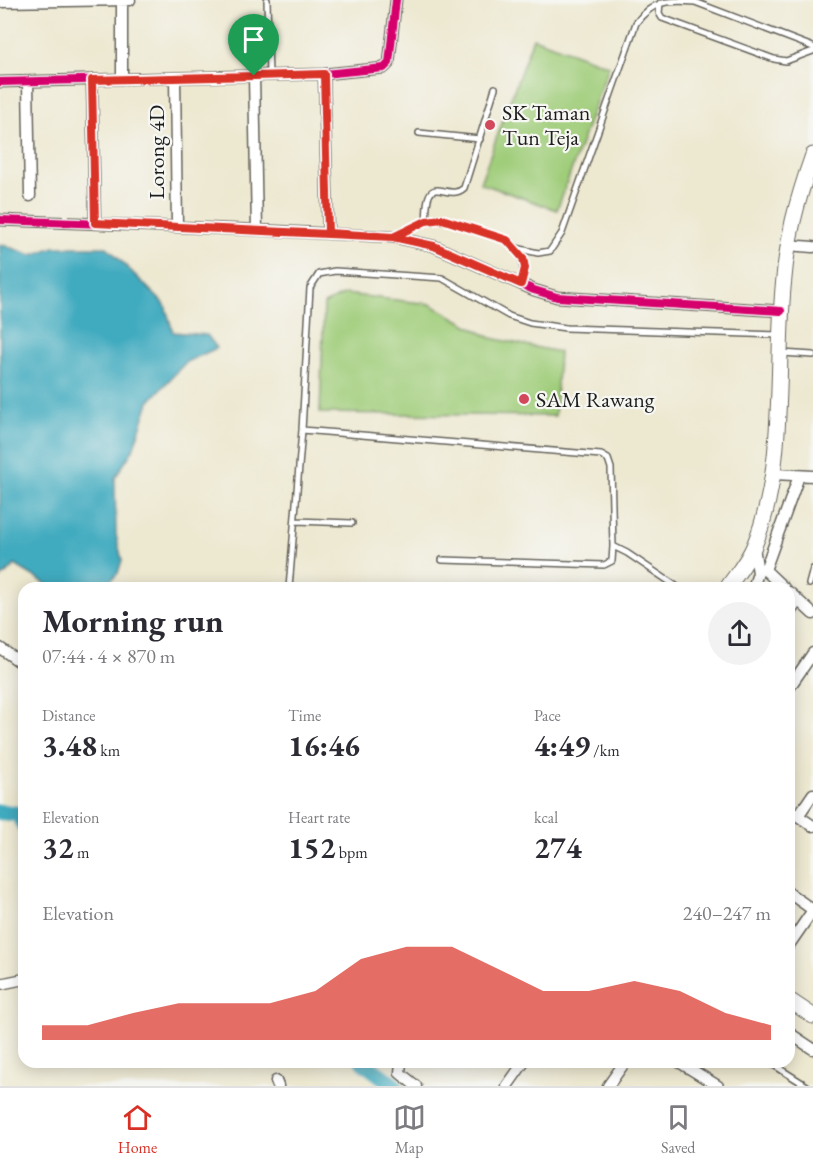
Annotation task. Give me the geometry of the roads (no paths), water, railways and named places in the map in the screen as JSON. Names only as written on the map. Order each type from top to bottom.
[{"type":"street","points":[[122,0],[122,80]]},
{"type":"street","points":[[0,2],[130,0]]},
{"type":"street","points":[[0,82],[324,74],[384,68],[389,63],[396,0]]},
{"type":"street","points":[[324,74],[328,233]]},
{"type":"street","points":[[254,76],[257,230]]},
{"type":"street","name":"Lorong 4D","points":[[176,78],[177,226]]},
{"type":"street","points":[[92,80],[95,223]]},
{"type":"street","points":[[28,82],[30,196]]},
{"type":"street","points":[[731,582],[754,547],[774,474],[781,311],[787,245],[798,195],[813,155]]},
{"type":"street","points":[[0,220],[393,237],[434,246],[545,294],[568,299],[781,311]]},
{"type":"street","points":[[787,245],[813,247]]},
{"type":"street","points":[[774,474],[813,476]]},
{"type":"street","points":[[756,582],[800,476]]},
{"type":"street","points":[[754,547],[761,572],[775,582]]},
{"type":"street","points":[[795,597],[813,614]]},
{"type":"street","points":[[0,648],[18,661]]},
{"type":"street","points":[[795,679],[813,653]]},
{"type":"street","points":[[795,811],[813,794]]},
{"type":"street","points":[[795,814],[813,826]]},
{"type":"street","points":[[795,897],[813,910],[795,936]]},
{"type":"street","points":[[0,984],[18,980]]},
{"type":"street","points":[[795,1004],[813,1016]]},
{"type":"street","points":[[795,1036],[813,1048]]},
{"type":"street","points":[[400,1068],[400,1073],[416,1086]]},
{"type":"street","points":[[507,1086],[520,1068]]},
{"type":"street","points":[[608,1086],[621,1068]]},
{"type":"street","points":[[688,1068],[713,1085]]},
{"type":"lane","points":[[267,0],[269,76]]},
{"type":"lane","points":[[516,248],[538,253],[550,251],[562,233],[636,23],[645,11],[660,3],[675,0],[695,2],[813,49]]},
{"type":"lane","points":[[660,3],[659,13],[662,18],[774,59],[786,61],[813,49]]},
{"type":"lane","points":[[426,221],[429,195],[433,190],[439,189],[452,194],[464,188],[495,88]]},
{"type":"lane","points":[[419,133],[480,140]]},
{"type":"lane","points":[[393,237],[426,221],[442,219],[507,240],[523,258],[525,268],[521,284]]},
{"type":"lane","points":[[290,582],[296,521],[310,288],[319,274],[335,271],[442,278],[509,316],[530,323],[566,328],[780,336]]},
{"type":"lane","points":[[779,353],[813,355]]},
{"type":"lane","points":[[302,430],[601,455],[608,459],[611,468],[614,546],[612,561],[604,565],[442,560]]},
{"type":"lane","points":[[296,521],[352,523]]},
{"type":"lane","points":[[614,546],[670,582]]},
{"type":"lane","points":[[809,584],[813,569]]},
{"type":"lane","points":[[795,609],[800,602]]},
{"type":"lane","points":[[778,1068],[807,1086]]},
{"type":"water","points":[[0,244],[32,255],[54,247],[107,247],[165,305],[173,332],[207,335],[217,348],[186,362],[149,402],[133,450],[115,478],[116,535],[122,560],[118,573],[110,582],[43,582],[15,565],[0,579]]},
{"type":"waterway","points":[[0,812],[18,814]]},
{"type":"waterway","points":[[371,1068],[395,1086]]},
{"type":"place","name":"SK Taman Tun Teja","points":[[490,125]]},
{"type":"place","name":"SAM Rawang","points":[[524,399]]}]
